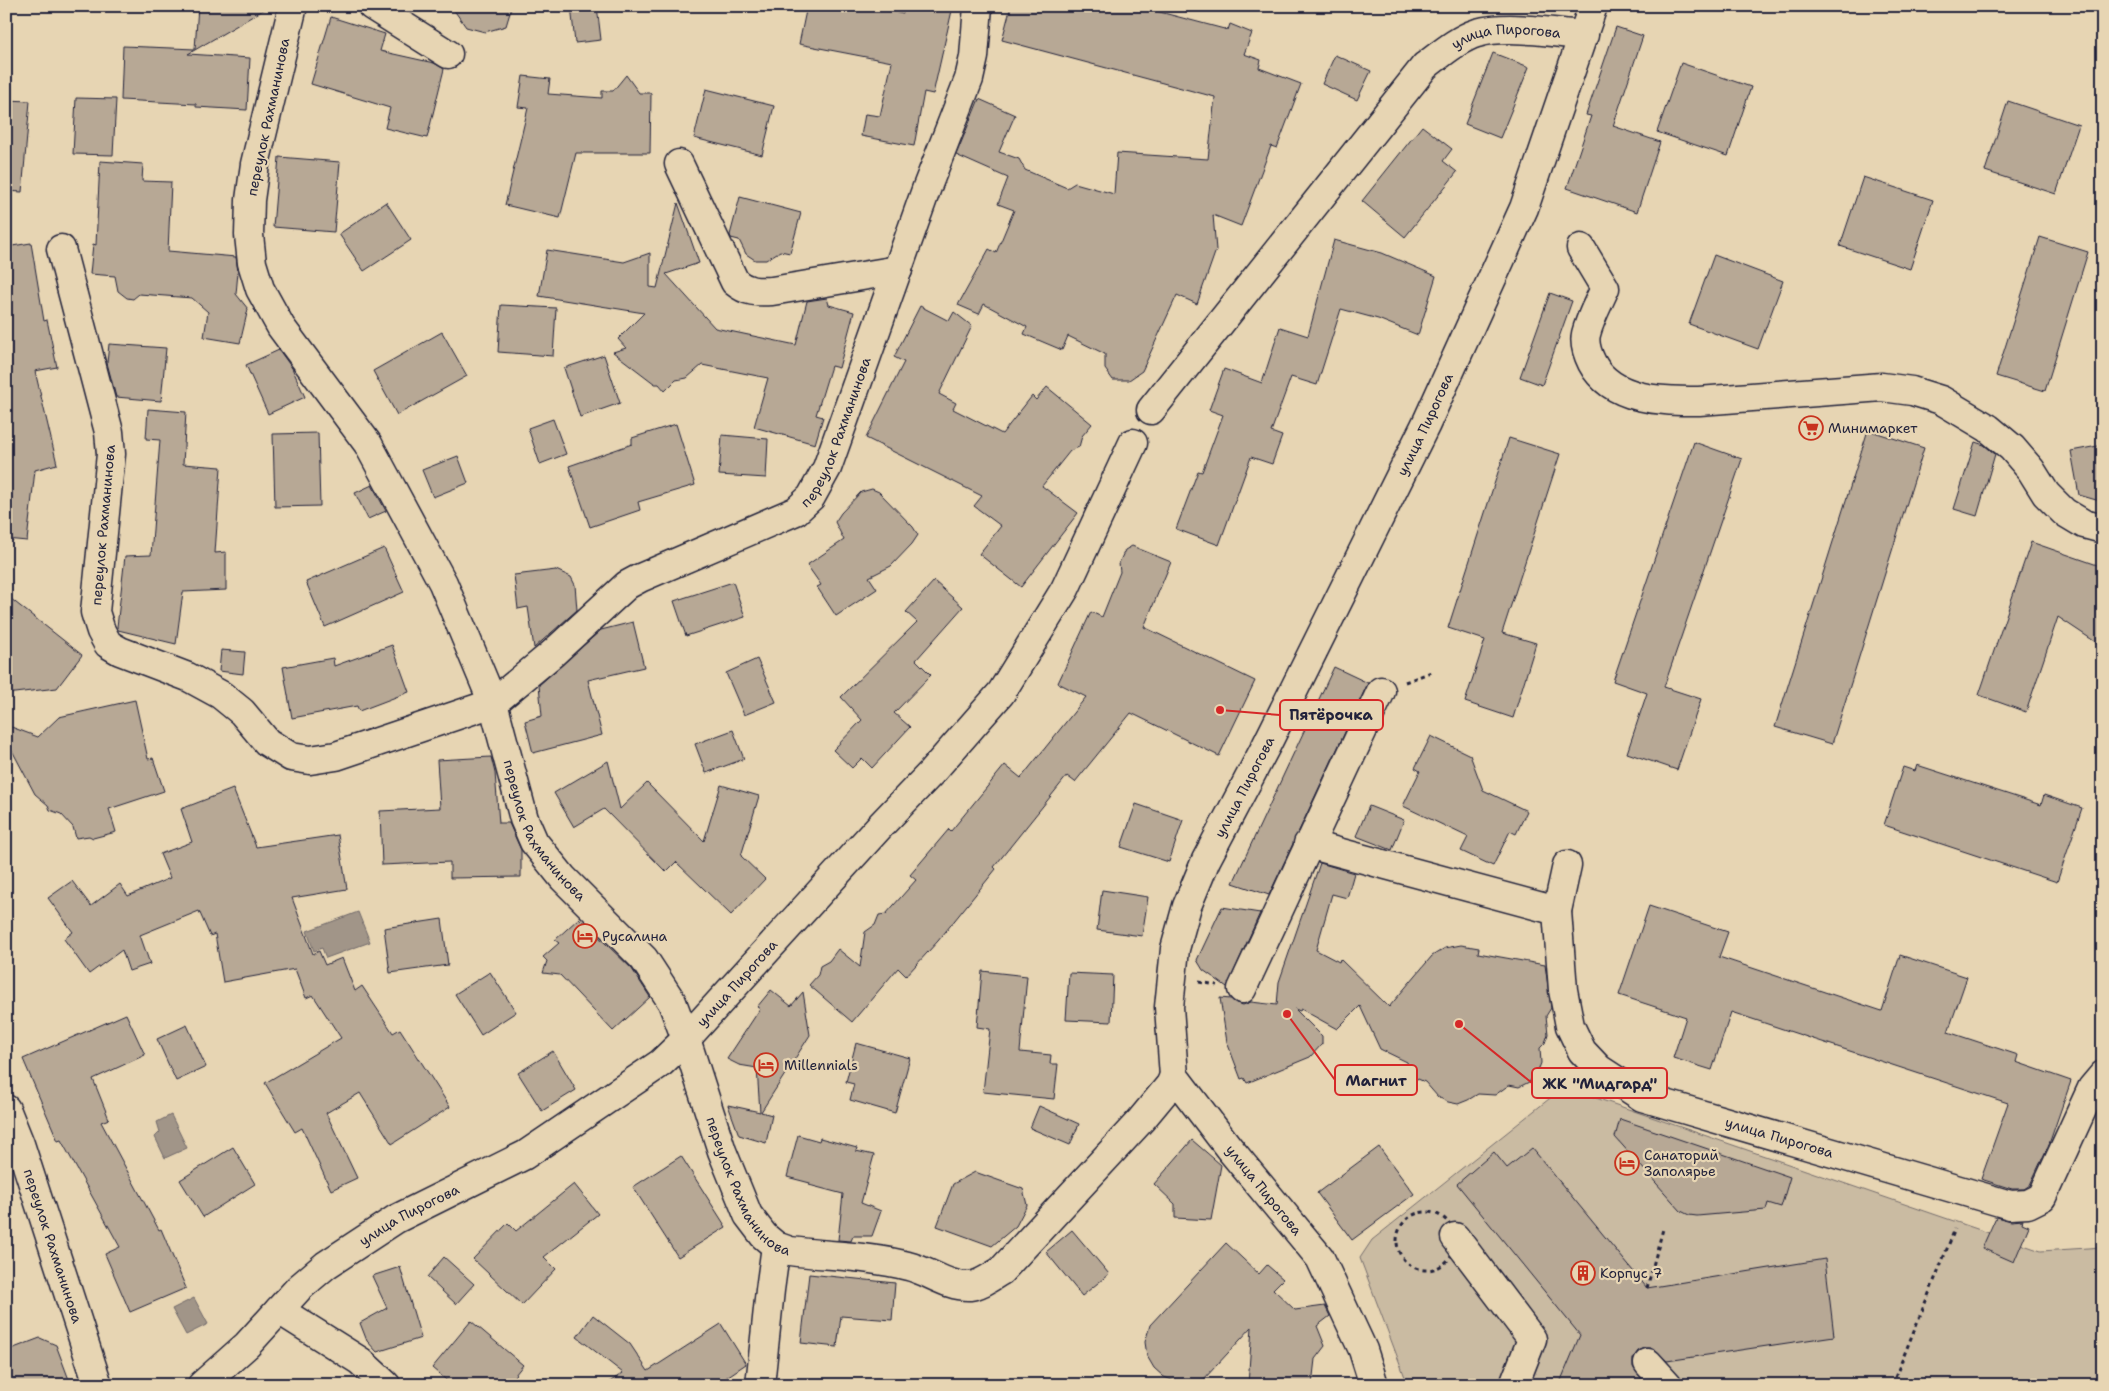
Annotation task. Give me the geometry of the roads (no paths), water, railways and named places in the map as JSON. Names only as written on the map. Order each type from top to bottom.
[{"type":"street","name":"переулок Рахманинова","points":[[293,6],[255,164],[250,200],[249,235],[252,263],[260,289],[282,327],[368,444],[443,583],[494,703],[524,819],[534,842],[563,878],[644,960],[672,1002],[686,1039],[722,1151],[748,1214],[764,1236],[776,1246],[790,1251],[881,1260],[910,1266],[954,1284],[971,1286],[986,1280],[1001,1270],[1140,1120],[1170,1085],[1174,1076]]},
{"type":"street","points":[[372,6],[448,54]]},
{"type":"street","name":"переулок Рахманинова","points":[[61,249],[109,432],[111,454],[95,612],[101,631],[108,644],[120,651],[188,677],[221,694],[242,712],[267,742],[292,757],[310,760],[336,756],[494,703],[552,654],[617,594],[640,578],[772,522],[796,510],[811,497],[827,468],[927,187],[969,79],[977,34],[978,6]]},
{"type":"street","name":"улица Пирогова","points":[[1374,1385],[1363,1350],[1320,1258],[1229,1148],[1174,1076],[1169,1007],[1175,950],[1188,906],[1206,860],[1266,746],[1442,388],[1524,208],[1593,6]]},
{"type":"street","name":"улица Пирогова","points":[[1151,410],[1426,66],[1451,46],[1477,33],[1505,29],[1584,35]]},
{"type":"street","points":[[679,164],[735,282],[744,289],[755,292],[772,292],[898,270]]},
{"type":"street","points":[[1581,248],[1605,288],[1586,335],[1588,355],[1597,372],[1613,386],[1640,397],[1670,402],[1699,402],[1882,388],[1912,392],[1941,400],[1988,428],[2012,448],[2031,470],[2046,494],[2064,512],[2084,524],[2103,529]]},
{"type":"street","name":"улица Пирогова","points":[[202,1385],[247,1345],[299,1288],[326,1265],[396,1219],[525,1155],[661,1064],[686,1039],[880,826],[931,773],[1002,693],[1066,589],[1133,443]]},
{"type":"street","points":[[1242,988],[1381,690]]},
{"type":"street","points":[[1308,844],[1557,911]]},
{"type":"street","name":"улица Пирогова","points":[[1566,865],[1557,911],[1563,990],[1570,1026],[1582,1051],[1599,1070],[1642,1097],[2010,1205],[2028,1204],[2042,1197],[2092,1088],[2103,1075]]},
{"type":"street","name":"переулок Рахманинова","points":[[6,1109],[20,1144],[98,1385]]},
{"type":"street","points":[[1455,1237],[1532,1339],[1514,1385]]},
{"type":"street","points":[[760,1385],[776,1246]]},
{"type":"street","points":[[279,1310],[360,1361],[386,1385]]},
{"type":"street","points":[[1648,1363],[1668,1385]]},
{"type":"place","name":"Минимаркет","points":[[1811,428]]},
{"type":"place","name":"Пятёрочка","points":[[1220,710]]},
{"type":"place","name":"Русалина","points":[[585,936]]},
{"type":"place","name":"Магнит","points":[[1287,1014]]},
{"type":"place","name":"ЖК \"Мидгард\"","points":[[1459,1024]]},
{"type":"place","name":"Millennials","points":[[766,1065]]},
{"type":"place","name":"Санаторий Заполярье","points":[[1627,1163]]},
{"type":"place","name":"Корпус 7","points":[[1583,1273]]}]
